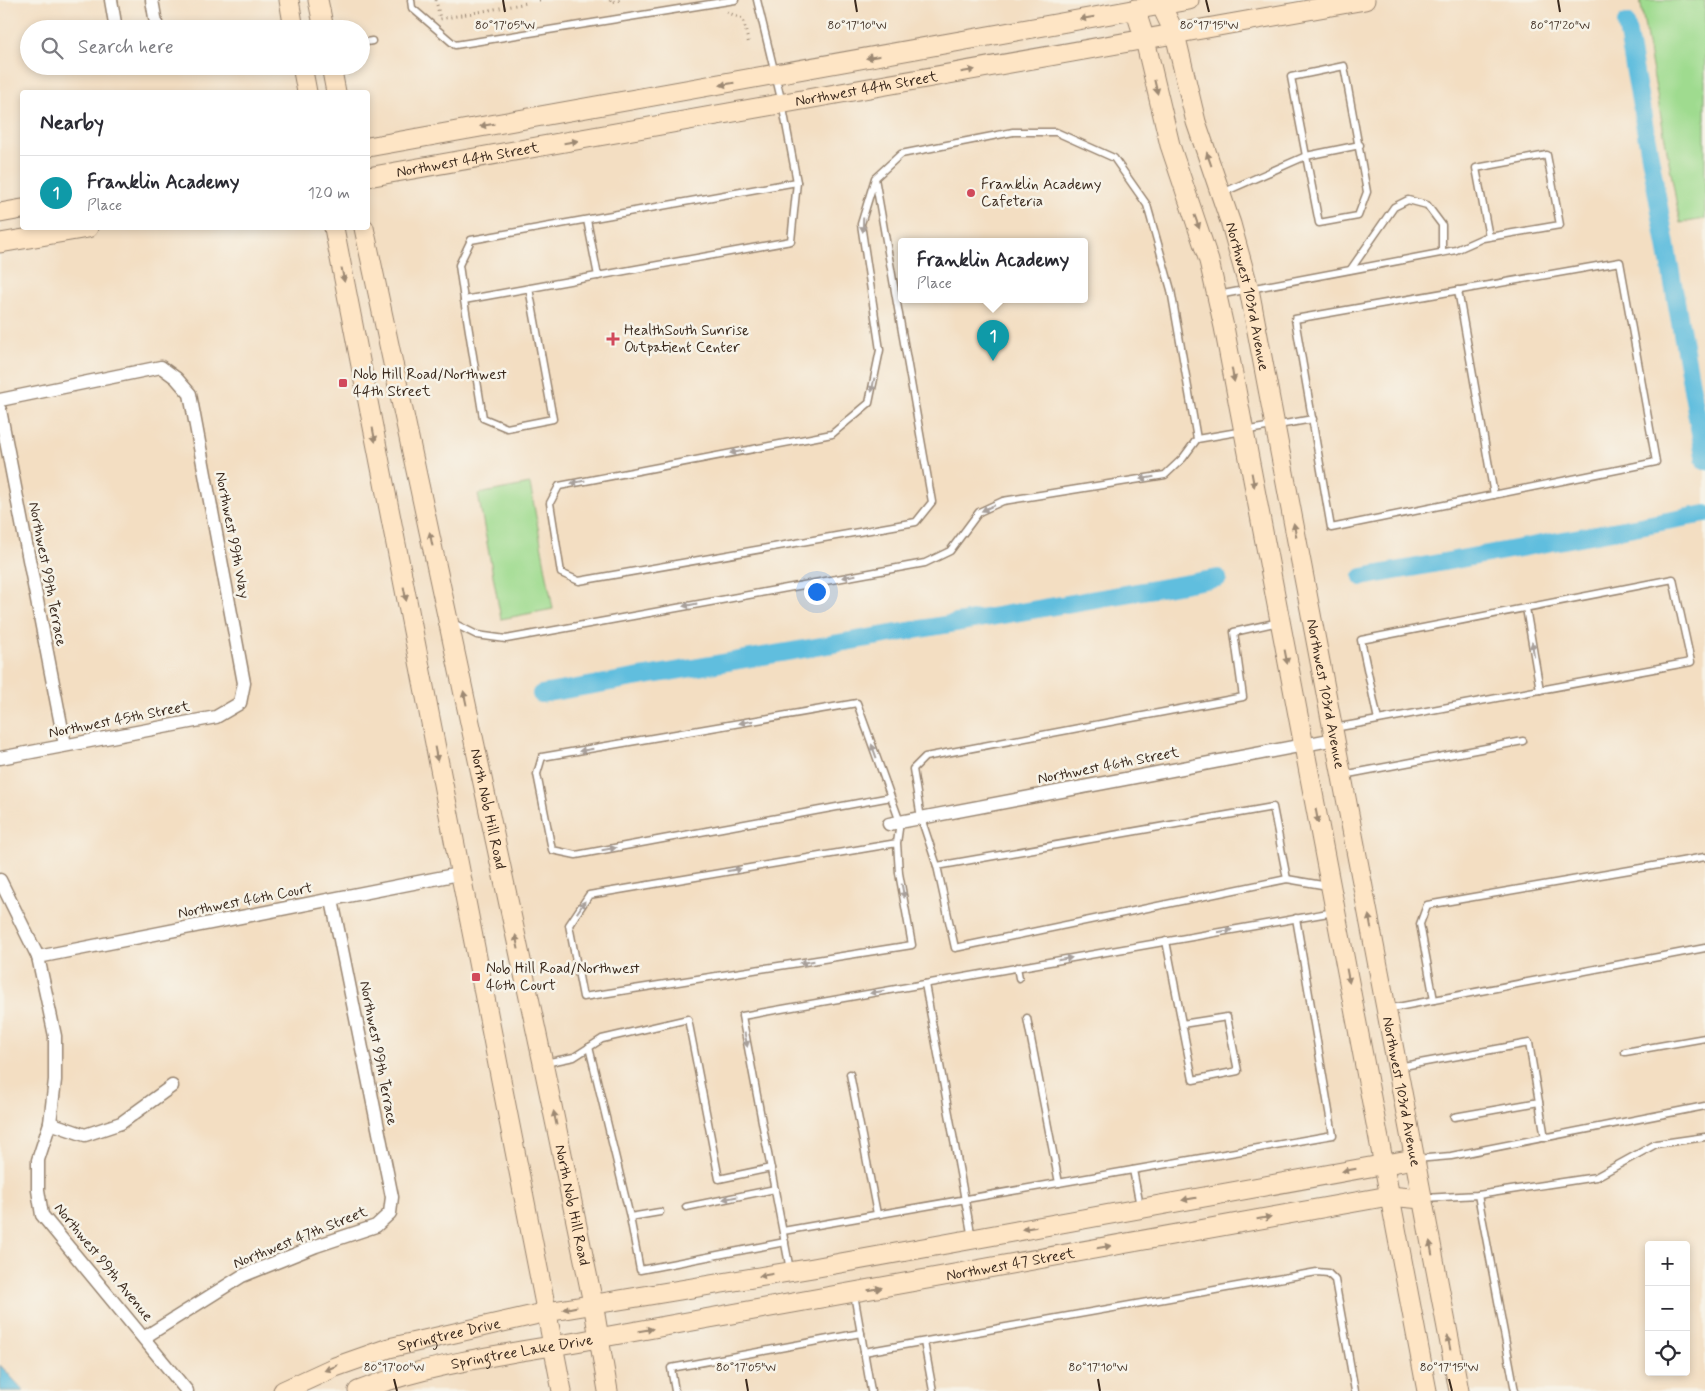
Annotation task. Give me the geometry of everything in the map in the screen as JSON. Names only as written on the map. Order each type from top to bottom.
[{"type":"street","points":[[111,0],[114,20]]},
{"type":"street","points":[[152,0],[155,20]]},
{"type":"street","points":[[289,0],[292,20]]},
{"type":"street","points":[[318,0],[322,20]]},
{"type":"street","name":"Northwest 44th Street","points":[[370,147],[775,75],[1134,4],[1190,0]]},
{"type":"street","name":"Northwest 44th Street","points":[[370,178],[1365,0]]},
{"type":"street","name":"Northwest 103rd Avenue","points":[[1160,2],[1175,34],[1196,122],[1231,224],[1249,289],[1459,1391]]},
{"type":"street","name":"Northwest 103rd Avenue","points":[[1134,4],[1145,40],[1170,144],[1204,242],[1217,296],[1427,1391]]},
{"type":"street","points":[[304,75],[307,90]]},
{"type":"street","points":[[333,75],[336,90]]},
{"type":"street","points":[[0,213],[20,209]]},
{"type":"street","points":[[0,243],[76,230]]},
{"type":"street","points":[[334,230],[459,874],[562,1391]]},
{"type":"street","name":"North Nob Hill Road","points":[[364,230],[543,1063],[593,1303],[608,1391]]},
{"type":"street","name":"Northwest 99th Way","points":[[0,400],[161,367],[176,378],[190,394],[244,683],[240,703]]},
{"type":"street","name":"Northwest 99th Terrace","points":[[0,410],[65,745]]},
{"type":"street","name":"Northwest 45th Street","points":[[0,758],[216,717],[240,703]]},
{"type":"street","name":"Northwest 46th Street","points":[[894,823],[1303,745],[1334,734]]},
{"type":"street","name":"Northwest 46th Court","points":[[38,957],[459,874]]},
{"type":"street","name":"Northwest 99th Avenue","points":[[0,880],[38,957],[54,1036],[55,1080],[50,1123],[38,1160],[42,1215],[145,1337],[187,1391]]},
{"type":"street","name":"Northwest 99th Terrace","points":[[332,900],[392,1197],[390,1213]]},
{"type":"street","points":[[50,1123],[85,1135],[122,1123],[172,1086]]},
{"type":"street","name":"Northwest 47 Street","points":[[593,1303],[813,1268],[1414,1159]]},
{"type":"street","name":"Northwest 47 Street","points":[[598,1338],[1389,1196],[1422,1198]]},
{"type":"street","points":[[1140,1208],[1146,1240]]},
{"type":"street","name":"Northwest 47th Street","points":[[145,1337],[242,1276],[316,1246],[376,1226],[390,1213]]},
{"type":"street","points":[[813,1268],[818,1299]]},
{"type":"street","name":"Springtree Drive","points":[[283,1391],[335,1367],[388,1348],[593,1303]]},
{"type":"street","name":"Springtree Lake Drive","points":[[358,1391],[417,1372],[481,1357],[598,1338]]},
{"type":"lane","points":[[411,0],[412,8],[455,45],[735,0]]},
{"type":"lane","points":[[464,300],[791,241],[797,182],[782,103],[757,0]]},
{"type":"lane","points":[[1344,66],[1360,145],[1367,192],[1358,216],[1319,223],[1306,156],[1291,77],[1344,66]]},
{"type":"lane","points":[[875,178],[932,502],[916,522],[579,581],[561,573],[550,503],[559,486],[832,434],[869,403],[880,350],[861,224],[875,178],[901,154],[1013,132],[1056,132],[1114,158],[1147,205],[1171,290],[1198,440]]},
{"type":"lane","points":[[1221,193],[1306,156],[1360,145]]},
{"type":"lane","points":[[1217,296],[1456,250],[1489,237],[1560,225],[1547,155],[1476,168],[1489,237]]},
{"type":"lane","points":[[529,288],[553,419],[507,428],[484,418],[459,265],[470,240],[797,182]]},
{"type":"lane","points":[[1351,269],[1394,207],[1408,200],[1427,205],[1442,224],[1442,252]]},
{"type":"lane","points":[[587,220],[598,276]]},
{"type":"lane","points":[[1620,262],[1656,462],[1331,528],[1295,319],[1458,290],[1620,262]]},
{"type":"lane","points":[[1458,290],[1494,495]]},
{"type":"lane","points":[[448,620],[477,636],[506,639],[925,563],[950,551],[979,512],[1003,501],[1166,475],[1184,458],[1198,440],[1313,419]]},
{"type":"lane","points":[[1334,734],[1378,720],[1691,662],[1673,579],[1361,640],[1378,720]]},
{"type":"lane","points":[[1526,608],[1540,690]]},
{"type":"lane","points":[[1280,622],[1234,632],[1243,697],[925,757],[913,770],[921,818],[937,866],[955,948],[1287,879],[1330,886]]},
{"type":"lane","points":[[890,797],[576,855],[552,850],[537,774],[542,757],[857,703],[890,797],[897,843],[899,873],[912,946],[583,997],[569,925],[589,895],[897,843]]},
{"type":"lane","points":[[1342,775],[1523,741]]},
{"type":"lane","points":[[937,866],[1273,807],[1287,879]]},
{"type":"lane","points":[[1434,1000],[1420,924],[1428,905],[1705,856]]},
{"type":"lane","points":[[790,1272],[742,1016],[1335,911]]},
{"type":"lane","points":[[783,1230],[1333,1135],[1296,918]]},
{"type":"lane","points":[[1166,941],[1182,1024],[1193,1080],[1238,1071],[1227,1016],[1182,1024]]},
{"type":"lane","points":[[1386,1010],[1705,948]]},
{"type":"lane","points":[[1017,968],[1019,978]]},
{"type":"lane","points":[[925,984],[972,1239]]},
{"type":"lane","points":[[1027,1018],[1059,1183]]},
{"type":"lane","points":[[543,1063],[574,1057],[602,1039],[688,1019],[719,1179],[771,1168]]},
{"type":"lane","points":[[1625,1052],[1705,1038]]},
{"type":"lane","points":[[1397,1067],[1529,1042],[1545,1138]]},
{"type":"lane","points":[[590,1047],[630,1217],[640,1270],[785,1242]]},
{"type":"lane","points":[[850,1074],[877,1214]]},
{"type":"lane","points":[[1454,1117],[1539,1102]]},
{"type":"lane","points":[[1414,1159],[1451,1156],[1705,1106]]},
{"type":"lane","points":[[1422,1198],[1478,1195],[1596,1177],[1656,1144],[1705,1137]]},
{"type":"lane","points":[[1133,1170],[1140,1208]]},
{"type":"lane","points":[[686,1207],[775,1189]]},
{"type":"lane","points":[[1478,1195],[1515,1391]]},
{"type":"lane","points":[[630,1217],[660,1212]]},
{"type":"lane","points":[[864,1352],[1317,1272],[1328,1273],[1335,1280],[1356,1391]]},
{"type":"lane","points":[[854,1293],[872,1391]]},
{"type":"lane","points":[[675,1391],[671,1368],[861,1333]]},
{"type":"lane","points":[[924,1342],[933,1391]]},
{"type":"path","points":[[436,0],[440,19],[527,2]]},
{"type":"path","points":[[610,0],[611,2],[622,0]]},
{"type":"path","points":[[719,3],[721,10],[743,18],[749,45]]},
{"type":"green space","points":[[1640,0],[1705,0],[1705,219],[1680,223]]},
{"type":"green space","points":[[530,484],[553,609],[501,619],[478,494]]},
{"type":"water","points":[[0,1365],[24,1391],[0,1391]]},
{"type":"waterway","points":[[1626,23],[1705,461]]},
{"type":"waterway","points":[[1362,577],[1705,514]]},
{"type":"waterway","points":[[541,694],[1218,578]]},
{"type":"place","name":"Franklin Academy Cafeteria","points":[[971,193]]},
{"type":"place","name":"HealthSouth Sunrise Outpatient Center","points":[[613,339]]},
{"type":"place","name":"Franklin Academy","points":[[993,361]]},
{"type":"place","name":"Nob Hill Road/Northwest 44th Street","points":[[343,383]]},
{"type":"place","name":"Nob Hill Road/Northwest 46th Court","points":[[476,977]]}]
